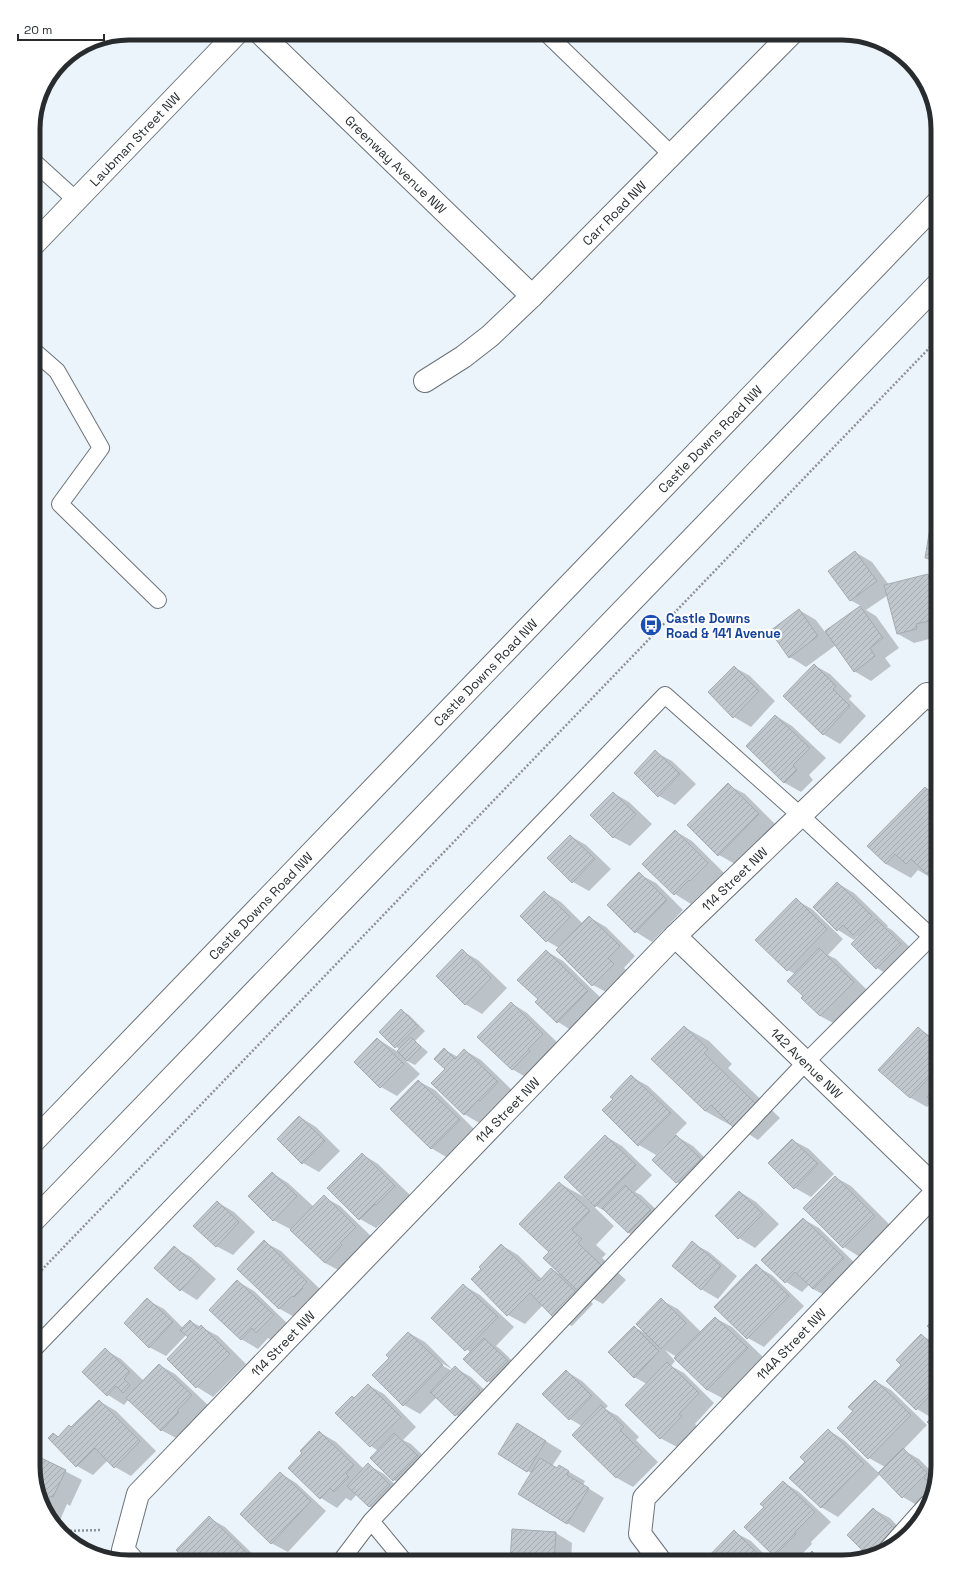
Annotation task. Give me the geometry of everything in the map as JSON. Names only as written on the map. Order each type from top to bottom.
[{"type":"street","name":"Laubman Street NW","points":[[40,238],[230,40]]},
{"type":"street","name":"Greenway Avenue NW","points":[[267,40],[532,296]]},
{"type":"street","name":"Carr Road NW","points":[[425,381],[462,357],[490,336],[532,296],[785,40]]},
{"type":"street","name":"Castle Downs Road NW","points":[[40,1135],[931,209]]},
{"type":"street","points":[[40,1214],[931,291]]},
{"type":"street","name":"114 Street NW","points":[[128,1547],[138,1494],[675,936],[800,815],[931,699]]},
{"type":"street","name":"142 Avenue NW","points":[[675,936],[931,1183]]},
{"type":"street","name":"114A Street NW","points":[[656,1555],[640,1534],[644,1498],[931,1197]]},
{"type":"lane","points":[[553,40],[672,155]]},
{"type":"lane","points":[[40,167],[76,200]]},
{"type":"lane","points":[[40,356],[57,371],[101,448],[60,504],[158,600]]},
{"type":"lane","points":[[40,1343],[665,695],[800,815],[931,936]]},
{"type":"lane","points":[[345,1555],[371,1521],[806,1062],[931,944]]},
{"type":"lane","points":[[900,1533],[914,1518]]},
{"type":"lane","points":[[371,1521],[399,1555]]},
{"type":"path","points":[[40,1272],[931,346]]},
{"type":"path","points":[[70,1533],[128,1547]]},
{"type":"building","points":[[931,522],[931,559],[925,558]]},
{"type":"building","points":[[855,551],[877,581],[850,601],[828,571]]},
{"type":"building","points":[[928,574],[931,585],[931,621],[916,624],[917,629],[897,634],[884,585]]},
{"type":"building","points":[[860,606],[883,638],[870,648],[875,656],[854,672],[825,631]]},
{"type":"building","points":[[799,609],[818,636],[789,658],[770,631]]},
{"type":"building","points":[[814,664],[836,686],[833,689],[850,706],[823,735],[783,696]]},
{"type":"building","points":[[734,666],[759,691],[733,718],[708,692]]},
{"type":"building","points":[[775,715],[810,748],[793,765],[797,770],[784,783],[746,746]]},
{"type":"building","points":[[655,750],[680,774],[658,797],[634,773]]},
{"type":"building","points":[[728,783],[759,814],[718,856],[687,825]]},
{"type":"building","points":[[925,787],[931,793],[931,870],[927,874],[911,859],[906,864],[895,854],[886,864],[867,846]]},
{"type":"building","points":[[613,792],[636,814],[613,838],[590,815]]},
{"type":"building","points":[[675,830],[708,863],[674,895],[642,864]]},
{"type":"building","points":[[570,835],[595,859],[572,883],[547,858]]},
{"type":"building","points":[[639,872],[667,900],[635,933],[607,905]]},
{"type":"building","points":[[837,882],[872,916],[853,935],[843,925],[837,931],[813,907]]},
{"type":"building","points":[[544,891],[570,917],[546,942],[520,916]]},
{"type":"building","points":[[796,898],[827,929],[787,971],[755,940]]},
{"type":"building","points":[[589,916],[620,946],[608,958],[614,964],[592,986],[556,950]]},
{"type":"building","points":[[876,919],[901,944],[876,969],[851,944]]},
{"type":"building","points":[[819,948],[854,982],[820,1016],[801,998],[803,996],[787,981]]},
{"type":"building","points":[[462,949],[491,978],[465,1005],[436,976]]},
{"type":"building","points":[[546,950],[588,991],[557,1023],[535,1002],[538,999],[517,980]]},
{"type":"building","points":[[511,1002],[543,1034],[528,1049],[530,1051],[512,1070],[477,1037]]},
{"type":"building","points":[[401,1009],[418,1026],[395,1048],[379,1032]]},
{"type":"building","points":[[684,1026],[708,1049],[704,1053],[756,1104],[733,1127],[711,1105],[705,1111],[651,1059]]},
{"type":"building","points":[[918,1027],[931,1039],[931,1076],[910,1098],[878,1070]]},
{"type":"building","points":[[411,1037],[421,1047],[407,1061],[397,1051]]},
{"type":"building","points":[[377,1038],[404,1064],[380,1088],[354,1062]]},
{"type":"building","points":[[444,1048],[455,1059],[464,1049],[498,1082],[464,1115],[431,1083],[445,1069],[434,1059]]},
{"type":"building","points":[[631,1075],[671,1113],[638,1146],[602,1110],[613,1099],[610,1097]]},
{"type":"building","points":[[418,1080],[460,1120],[431,1149],[390,1109]]},
{"type":"building","points":[[931,1093],[931,1101],[927,1097]]},
{"type":"building","points":[[299,1116],[325,1141],[302,1164],[277,1139]]},
{"type":"building","points":[[605,1135],[636,1165],[595,1207],[564,1177]]},
{"type":"building","points":[[676,1135],[701,1159],[676,1183],[652,1160]]},
{"type":"building","points":[[792,1139],[818,1164],[794,1189],[768,1163]]},
{"type":"building","points":[[362,1153],[395,1186],[359,1220],[327,1188]]},
{"type":"building","points":[[272,1172],[297,1196],[273,1221],[248,1196]]},
{"type":"building","points":[[835,1176],[875,1216],[843,1248],[803,1208]]},
{"type":"building","points":[[559,1182],[590,1211],[572,1230],[582,1239],[578,1243],[602,1266],[578,1291],[543,1258],[549,1252],[519,1224]]},
{"type":"building","points":[[625,1185],[651,1210],[628,1233],[602,1208]]},
{"type":"building","points":[[739,1191],[763,1214],[738,1239],[715,1216]]},
{"type":"building","points":[[324,1195],[356,1227],[340,1243],[342,1245],[325,1263],[290,1230]]},
{"type":"building","points":[[217,1201],[239,1222],[216,1247],[193,1226]]},
{"type":"building","points":[[803,1218],[844,1258],[813,1289],[795,1272],[785,1283],[761,1260]]},
{"type":"building","points":[[264,1240],[307,1282],[294,1297],[292,1296],[279,1309],[237,1269]]},
{"type":"building","points":[[692,1241],[721,1266],[701,1290],[672,1266]]},
{"type":"building","points":[[501,1244],[539,1281],[551,1268],[578,1294],[554,1318],[530,1293],[507,1316],[471,1279],[481,1269],[479,1267]]},
{"type":"building","points":[[174,1246],[200,1269],[180,1291],[154,1268]]},
{"type":"building","points":[[756,1264],[789,1296],[747,1339],[714,1307]]},
{"type":"building","points":[[237,1280],[274,1315],[256,1333],[252,1328],[241,1340],[209,1310]]},
{"type":"building","points":[[463,1284],[498,1317],[465,1351],[431,1318]]},
{"type":"building","points":[[147,1298],[173,1322],[149,1348],[124,1323]]},
{"type":"building","points":[[661,1298],[686,1323],[661,1349],[636,1324]]},
{"type":"building","points":[[715,1317],[748,1348],[707,1390],[674,1358]]},
{"type":"building","points":[[190,1320],[198,1329],[201,1325],[230,1354],[196,1388],[167,1359],[188,1337],[180,1330]]},
{"type":"building","points":[[931,1322],[931,1330],[927,1326]]},
{"type":"building","points":[[634,1326],[659,1351],[634,1378],[608,1352]]},
{"type":"building","points":[[408,1332],[443,1365],[403,1406],[372,1375],[389,1358],[386,1355]]},
{"type":"building","points":[[921,1334],[931,1343],[931,1394],[916,1410],[886,1381],[901,1365],[896,1360]]},
{"type":"building","points":[[484,1338],[508,1361],[487,1382],[463,1359]]},
{"type":"building","points":[[105,1348],[130,1372],[124,1379],[130,1385],[123,1393],[116,1386],[107,1396],[82,1372]]},
{"type":"building","points":[[667,1362],[699,1393],[679,1414],[682,1416],[660,1439],[625,1405]]},
{"type":"building","points":[[159,1364],[192,1395],[177,1411],[179,1412],[161,1431],[126,1398]]},
{"type":"building","points":[[455,1366],[480,1390],[455,1416],[430,1392]]},
{"type":"building","points":[[566,1370],[592,1396],[569,1420],[542,1394]]},
{"type":"building","points":[[875,1380],[911,1415],[868,1459],[837,1428],[853,1411],[848,1407]]},
{"type":"building","points":[[368,1384],[401,1417],[370,1447],[335,1413],[352,1396],[354,1398]]},
{"type":"building","points":[[99,1400],[140,1441],[114,1468],[95,1448],[76,1467],[48,1438],[53,1433],[58,1437],[69,1425],[71,1427]]},
{"type":"building","points":[[601,1405],[624,1427],[620,1430],[642,1452],[616,1478],[572,1435]]},
{"type":"building","points":[[931,1418],[931,1426],[927,1422]]},
{"type":"building","points":[[517,1423],[546,1441],[527,1472],[498,1454]]},
{"type":"building","points":[[828,1429],[864,1464],[821,1508],[789,1478],[805,1462],[800,1457]]},
{"type":"building","points":[[319,1431],[354,1465],[346,1474],[349,1477],[334,1492],[330,1488],[320,1499],[288,1468],[302,1453],[300,1451]]},
{"type":"building","points":[[394,1433],[418,1456],[393,1481],[370,1458]]},
{"type":"building","points":[[903,1448],[927,1473],[902,1498],[878,1473]]},
{"type":"building","points":[[40,1457],[66,1470],[53,1497],[50,1496],[48,1502],[41,1478]]},
{"type":"building","points":[[540,1458],[557,1468],[559,1465],[569,1471],[567,1475],[589,1488],[567,1524],[518,1494]]},
{"type":"building","points":[[368,1463],[390,1485],[369,1507],[347,1486]]},
{"type":"building","points":[[931,1470],[929,1483],[924,1478]]},
{"type":"building","points":[[280,1472],[311,1501],[271,1544],[240,1514]]},
{"type":"building","points":[[783,1481],[815,1512],[795,1532],[796,1534],[775,1555],[773,1555],[744,1527],[764,1507],[760,1504]]},
{"type":"building","points":[[873,1508],[898,1532],[890,1540],[881,1546],[864,1552],[847,1535]]},
{"type":"building","points":[[209,1516],[249,1555],[181,1555],[176,1550]]},
{"type":"building","points":[[512,1529],[556,1532],[554,1555],[510,1555]]},
{"type":"building","points":[[734,1530],[759,1555],[710,1555]]},
{"type":"building","points":[[812,1551],[816,1555],[808,1555]]},
{"type":"place","name":"Castle Downs Road & 141 Avenue","points":[[651,625]]}]
